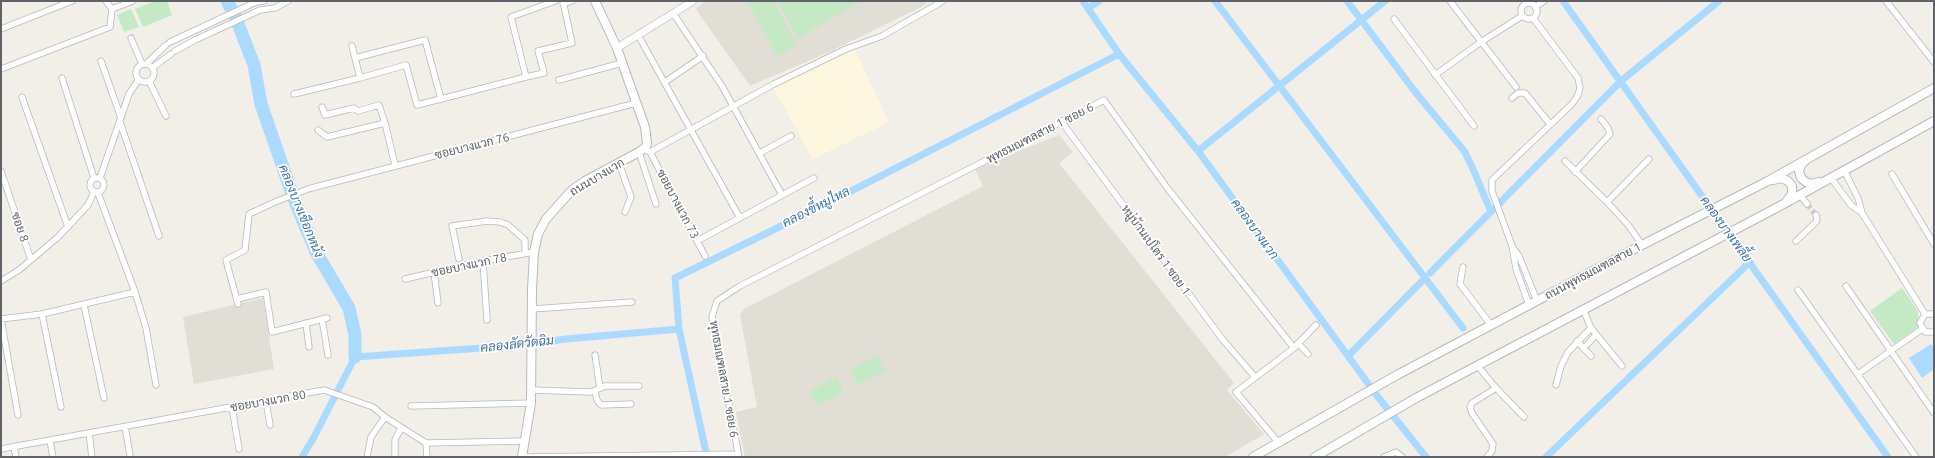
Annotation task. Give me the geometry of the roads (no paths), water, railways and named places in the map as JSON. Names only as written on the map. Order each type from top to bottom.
[{"type":"main road","points":[[595,1],[617,48],[647,137],[647,143],[644,151]]},
{"type":"main road","name":"ถนนพุทธมณฑลสาย 1","points":[[1253,457],[1354,398],[1537,300],[1766,182],[1934,88]]},
{"type":"main road","points":[[1314,457],[1416,398],[1780,206],[1934,121]]},
{"type":"main road","name":"ถนนบางแวก","points":[[522,457],[532,390],[531,326],[534,252],[541,226],[564,197],[586,181],[644,151]]},
{"type":"main road","points":[[1813,155],[1801,165],[1799,170],[1801,178],[1811,184],[1828,179]]},
{"type":"main road","points":[[1766,182],[1781,178],[1788,181],[1792,186],[1792,194],[1790,198],[1780,206]]},
{"type":"street","points":[[1,29],[72,1]]},
{"type":"street","points":[[2,67],[110,27],[112,9],[106,1]]},
{"type":"street","points":[[112,9],[133,1]]},
{"type":"street","points":[[131,38],[144,64],[152,68],[154,75],[149,81],[144,82],[139,79],[136,72],[144,64],[168,44],[256,2],[264,1]]},
{"type":"street","points":[[152,68],[195,40],[260,10],[275,8],[285,1]]},
{"type":"street","points":[[526,77],[511,17],[555,1]]},
{"type":"street","points":[[294,94],[406,65],[417,105],[544,73],[538,51],[572,43],[563,2],[572,1]]},
{"type":"street","points":[[617,48],[693,1]]},
{"type":"street","points":[[656,204],[644,151],[692,130],[774,84],[846,49],[882,36],[943,1]]},
{"type":"street","points":[[1450,1],[1516,87]]},
{"type":"street","points":[[1535,7],[1544,1]]},
{"type":"street","points":[[1886,1],[1934,62]]},
{"type":"street","points":[[1522,16],[1522,3],[1530,3],[1535,7],[1536,13],[1533,18]]},
{"type":"street","points":[[673,13],[703,56],[734,107],[782,195]]},
{"type":"street","points":[[1435,75],[1481,42],[1522,16]]},
{"type":"street","points":[[1522,16],[1528,19],[1533,18]]},
{"type":"street","points":[[1529,305],[1516,269],[1512,246],[1495,200],[1491,185],[1492,180],[1572,104],[1578,95],[1580,88],[1578,78],[1533,18]]},
{"type":"street","points":[[1394,19],[1474,126]]},
{"type":"street","points":[[638,35],[740,218]]},
{"type":"street","points":[[355,58],[425,40],[441,99]]},
{"type":"street","points":[[353,49],[360,78]]},
{"type":"street","points":[[665,82],[703,56]]},
{"type":"street","points":[[101,61],[158,236]]},
{"type":"street","points":[[559,80],[622,63]]},
{"type":"street","points":[[62,78],[94,178]]},
{"type":"street","points":[[100,178],[129,94],[139,79]]},
{"type":"street","points":[[149,81],[166,116]]},
{"type":"street","points":[[1512,98],[1518,93],[1524,93],[1550,124]]},
{"type":"street","points":[[22,97],[68,227]]},
{"type":"street","name":"พุทธมณฑลสาย 1 ซอย 6","points":[[738,455],[712,317],[717,301],[740,286],[869,222],[1104,100],[1168,189],[1296,346]]},
{"type":"street","name":"ซอยบางแวก 76","points":[[306,323],[272,332],[266,292],[237,302],[226,260],[245,250],[249,214],[308,189],[636,104]]},
{"type":"street","points":[[322,107],[325,115],[354,108],[358,111],[379,105],[396,165]]},
{"type":"street","points":[[1575,172],[1610,134],[1608,128],[1601,119]]},
{"type":"street","name":"หมู่บ้านเปโตร 1 ซอย 1","points":[[1061,121],[1223,340],[1255,376]]},
{"type":"street","points":[[318,130],[327,138],[385,123]]},
{"type":"street","points":[[760,153],[791,136]]},
{"type":"street","name":"ซอยบางแวก 73","points":[[644,151],[705,256]]},
{"type":"street","points":[[1607,202],[1650,159]]},
{"type":"street","points":[[1565,161],[1607,202],[1642,245]]},
{"type":"street","points":[[619,163],[631,197],[625,212]]},
{"type":"street","points":[[1844,170],[1858,198],[1862,213],[1925,314]]},
{"type":"street","name":"ซอย 8","points":[[1,171],[31,260]]},
{"type":"street","points":[[1892,174],[1934,244]]},
{"type":"street","points":[[100,178],[94,178],[90,182],[89,187],[96,192],[135,292],[146,328],[156,385]]},
{"type":"street","points":[[1,281],[31,260],[68,227],[88,205],[96,192],[102,190],[104,186],[100,178]]},
{"type":"street","points":[[697,241],[814,178]]},
{"type":"street","points":[[1828,179],[1851,205],[1862,213]]},
{"type":"street","points":[[1800,195],[1807,204]]},
{"type":"street","points":[[1796,241],[1815,223],[1817,220],[1816,215]]},
{"type":"street","points":[[459,259],[452,226],[487,221],[500,222],[508,225],[525,240],[525,252]]},
{"type":"street","points":[[1512,246],[1519,256],[1537,300]]},
{"type":"street","name":"ซอยบางแวก 78","points":[[405,279],[525,252],[534,252]]},
{"type":"street","points":[[483,261],[487,320]]},
{"type":"street","points":[[1463,267],[1460,284],[1491,325]]},
{"type":"street","points":[[434,272],[438,303]]},
{"type":"street","points":[[1846,286],[1934,412]]},
{"type":"street","points":[[1798,290],[1916,457]]},
{"type":"street","points":[[18,414],[1,319],[42,314],[135,292]]},
{"type":"street","points":[[532,309],[632,302]]},
{"type":"street","points":[[84,305],[104,398]]},
{"type":"street","points":[[1583,310],[1590,328],[1622,366]]},
{"type":"street","points":[[42,314],[61,407]]},
{"type":"street","points":[[1925,314],[1934,314]]},
{"type":"street","points":[[1925,314],[1920,320],[1922,329],[1929,333],[1934,332]]},
{"type":"street","points":[[309,347],[306,323],[325,319],[328,355]]},
{"type":"street","points":[[1278,442],[1236,392],[1296,346],[1316,325]]},
{"type":"street","points":[[1556,385],[1564,359],[1577,341],[1590,328]]},
{"type":"street","points":[[1858,374],[1922,329]]},
{"type":"street","points":[[1584,348],[1596,335]]},
{"type":"street","points":[[1577,341],[1591,356]]},
{"type":"street","points":[[1296,346],[1308,354]]},
{"type":"street","points":[[595,356],[598,389],[597,400],[601,405],[632,404]]},
{"type":"street","points":[[1477,366],[1524,417]]},
{"type":"street","points":[[532,390],[598,389],[605,386],[639,386]]},
{"type":"street","points":[[1487,457],[1492,451],[1493,444],[1472,413],[1470,407],[1472,403],[1496,388]]},
{"type":"street","name":"ซอยบางแวก 80","points":[[1,450],[324,390],[373,407],[401,428],[426,443]]},
{"type":"street","points":[[266,401],[270,425]]},
{"type":"street","points":[[411,406],[531,403]]},
{"type":"street","points":[[232,407],[239,449]]},
{"type":"street","points":[[367,457],[371,437],[385,417]]},
{"type":"street","points":[[125,427],[130,455]]},
{"type":"street","points":[[395,457],[395,440],[401,428]]},
{"type":"street","points":[[89,434],[92,457]]},
{"type":"street","points":[[50,441],[52,457]]},
{"type":"street","points":[[427,457],[426,443],[524,441]]},
{"type":"street","points":[[14,447],[16,457]]},
{"type":"street","points":[[1384,457],[1396,452],[1402,457]]},
{"type":"street","points":[[522,457],[653,456],[687,453],[738,455]]},
{"type":"water","points":[[1931,344],[1934,348],[1934,369],[1922,378],[1909,358]]},
{"type":"waterway","name":"คลองบางเชือกหนัง","points":[[227,1],[235,16],[254,65],[261,104],[294,199],[316,252],[349,308],[355,335],[355,357]]},
{"type":"waterway","name":"คลองบางแวก","points":[[1083,1],[1119,54],[1198,151],[1378,397],[1426,457]]},
{"type":"waterway","points":[[1088,8],[1099,1]]},
{"type":"waterway","points":[[1215,1],[1463,328]]},
{"type":"waterway","points":[[1347,1],[1416,93],[1465,152],[1491,212]]},
{"type":"waterway","points":[[1198,151],[1385,1]]},
{"type":"waterway","name":"คลองบางเพลี้ย","points":[[1563,1],[1888,457]]},
{"type":"waterway","points":[[1430,273],[1621,81],[1719,1]]},
{"type":"waterway","name":"คลองขี้หมูไหล","points":[[707,457],[679,329],[675,278],[816,209],[1119,54]]},
{"type":"waterway","points":[[1546,457],[1750,262]]},
{"type":"waterway","points":[[1348,356],[1425,278]]},
{"type":"waterway","name":"คลองลัดวัดฉิม","points":[[302,457],[314,437],[355,357],[524,345],[566,339],[679,329]]},
{"type":"tunnel","points":[[1807,204],[1816,215]]}]
